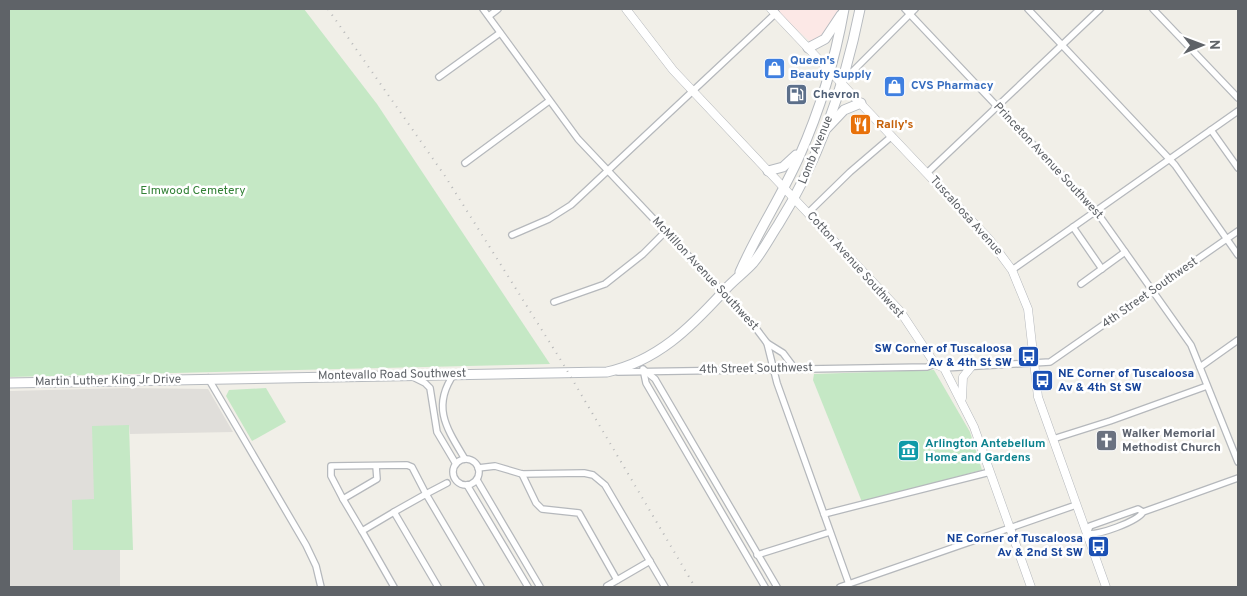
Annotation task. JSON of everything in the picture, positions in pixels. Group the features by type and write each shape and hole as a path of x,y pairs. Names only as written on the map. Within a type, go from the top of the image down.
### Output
{"main road":[{"name":"Lomb Avenue","path":"576,373 607,372 643,366 703,315 722,292 763,250 794,199 824,132 842,82 862,9"},
{"name":"Lomb Avenue","path":"739,275 754,240 803,148 831,71 844,10"},
{"path":"808,48 825,39 844,10"},
{"path":"824,132 844,110 861,103"},
{"path":"768,171 790,162 803,148"},
{"name":"Montevallo Road Southwest","path":"208,378 576,373"},
{"name":"Martin Luther King Jr Drive","path":"9,383 208,378"}],"street":[{"name":"McMillon Avenue Southwest","path":"483,9 578,139 752,323 767,344 774,370 849,584"},
{"path":"488,16 498,9"},
{"name":"Cotton Avenue Southwest","path":"626,9 673,70 692,91 900,311 935,364"},
{"path":"842,82 907,11 915,9"},
{"path":"1028,9 1170,159 1238,255"},
{"path":"927,173 1100,9"},
{"path":"1153,9 1238,98"},
{"path":"512,235 558,215 608,171 774,11"},
{"name":"Tuscaloosa Avenue","path":"774,11 990,240 1012,270 1030,316 1033,364 1038,397 1106,587"},
{"name":"Princeton Avenue Southwest","path":"907,11 1096,211 1191,345 1238,462"},
{"path":"439,76 500,33"},
{"path":"465,163 549,101"},
{"path":"1012,270 1238,111"},
{"path":"1211,130 1238,168"},
{"path":"808,213 850,172 892,136"},
{"path":"1073,227 1102,268"},
{"path":"554,302 605,284 643,254 666,231"},
{"name":"4th Street Southwest","path":"944,368 1050,362 1238,231"},
{"path":"1081,284 1125,252"},
{"path":"1200,367 1238,340"},
{"path":"767,344 783,353 795,369"},
{"path":"935,364 944,368 974,426 1031,587"},
{"name":"4th Street Southwest","path":"643,366 774,370 927,366 935,364"},
{"path":"643,366 655,379 777,587"},
{"path":"643,366 646,383 765,587"},
{"path":"964,408 963,377 971,367"},
{"path":"454,374 443,394 444,420 465,459"},
{"path":"409,375 425,383 430,388 436,432 456,464"},
{"path":"208,378 306,545 316,566 321,587"},
{"path":"1053,439 1110,421 1207,386"},
{"path":"686,454 695,448"},
{"path":"447,483 453,474 456,464 465,459 473,461 478,468 476,480 540,587"},
{"path":"394,587 342,499 331,476 331,466 407,465 412,467 481,587"},
{"path":"342,499 377,479 376,466"},
{"path":"478,468 495,466 522,474 584,473 600,479 606,485 665,587"},
{"path":"824,514 990,472"},
{"path":"453,474 457,482"},
{"path":"522,474 536,503 542,509 579,513 617,580"},
{"path":"1086,533 1090,526 1138,509 1143,512 1238,478"},
{"path":"468,485 476,480"},
{"path":"362,531 447,483 457,482 468,485 528,587"},
{"path":"840,587 1076,505"},
{"path":"394,512 438,587"},
{"path":"732,533 741,527"},
{"path":"757,555 830,532"},
{"path":"607,587 650,561"}],"shaded area":[{"path":"774,9 839,9 836,28 816,47"},
{"path":"129,388 208,389 233,432 130,434 129,425 94,499 73,550 120,550 120,587 9,587 9,391"}],"green space":[{"name":"Elmwood Cemetery","path":"9,9 304,9 377,104 550,364 9,377"},
{"name":"Arlington Antebellum Home and Gardens","path":"934,370 970,432 982,470 862,502 813,380 814,374"},
{"path":"266,388 286,422 252,441 226,396 229,390"},
{"path":"129,425 133,550 73,550 72,500 94,499 92,426"}],"railway":[{"path":"328,9 445,176 562,362 695,587"}],"place":[{"name":"Queen's Beauty Supply","path":"774,68"},
{"name":"CVS Pharmacy","path":"895,86"},
{"name":"Chevron","path":"797,95"},
{"name":"Rally's","path":"860,125"},
{"name":"SW Corner of Tuscaloosa Av & 4th St SW","path":"1028,356"},
{"name":"NE Corner of Tuscaloosa Av & 4th St SW","path":"1042,381"},
{"name":"Walker Memorial Methodist Church","path":"1106,441"},
{"name":"Arlington Antebellum Home and Gardens","path":"909,451"},
{"name":"NE Corner of Tuscaloosa Av & 2nd St SW","path":"1099,546"}]}
